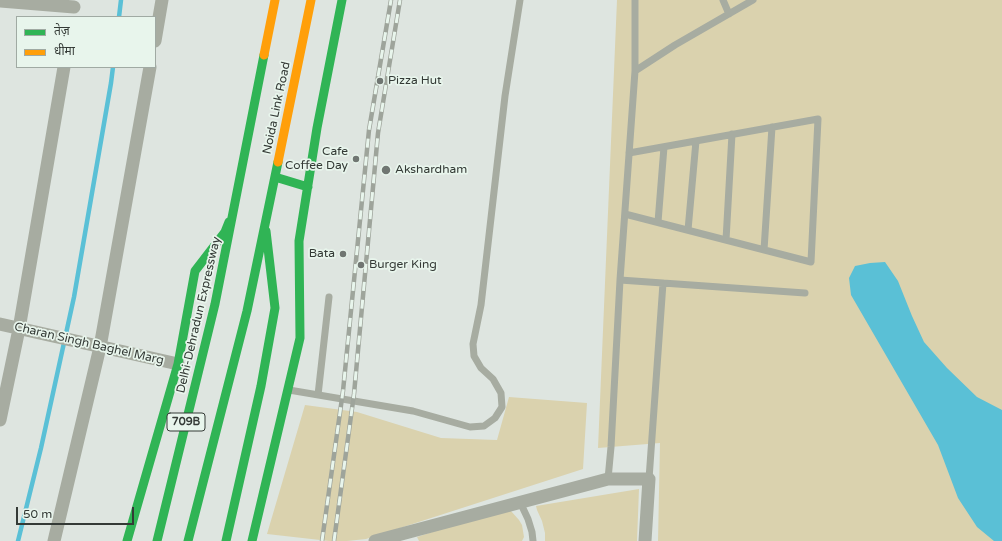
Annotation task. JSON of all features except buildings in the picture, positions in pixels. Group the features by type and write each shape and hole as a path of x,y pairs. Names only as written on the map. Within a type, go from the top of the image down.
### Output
{"main road":[{"name":"Noida Link Road","path":"234,210 275,0"},
{"name":"Noida Link Road","path":"265,222 311,0"},
{"path":"252,541 300,338 299,241 317,128 342,0"},
{"path":"274,177 308,187"},
{"name":"Delhi-Dehradun Expressway","path":"157,541 215,304 234,210"},
{"path":"127,541 178,364 195,271 225,232 234,210"},
{"path":"226,541 261,386 275,308 265,222"},
{"name":"709B","path":"188,541 247,311 265,222"}],"street":[{"path":"156,35 162,0"},
{"path":"0,1 74,8"},
{"path":"0,420 25,330 64,68"},
{"path":"54,541 100,347 150,68"},
{"name":"Charan Singh Baghel Marg","path":"0,324 178,364"},
{"path":"375,541 405,537 520,502 608,479 649,479 645,541"}],"lane":[{"path":"288,390 413,411 470,426 484,426 495,418 502,407 501,393 493,379 480,368 474,356 473,344 481,304 504,96 520,0"},
{"path":"608,479 635,72 635,0"},
{"path":"723,0 728,14"},
{"path":"635,72 675,45 753,0"},
{"path":"625,214 811,262 818,119 629,153"},
{"path":"764,250 772,127"},
{"path":"726,240 732,134"},
{"path":"688,230 696,141"},
{"path":"658,222 664,147"},
{"path":"620,280 805,292"},
{"path":"649,479 663,283"},
{"path":"318,396 328,297"},
{"path":"520,502 528,518 533,541"}],"shaded area":[{"path":"617,0 1002,0 1002,541 658,541 660,443 598,448"},
{"path":"509,397 587,403 583,469 366,539 329,541 267,534 305,405 357,412 441,438 497,440"},
{"path":"639,489 637,541 545,541 542,521 536,506"},
{"path":"505,508 511,511 522,525 524,537 522,541 419,541 417,537"}],"water":[{"path":"885,262 898,281 924,342 947,368 977,397 1002,410 1002,541 994,541 977,527 958,498 938,445 851,295 849,278 855,266"}],"waterway":[{"path":"119,16 121,0"},
{"path":"18,541 41,448 74,297 113,68"}],"railway":[{"path":"322,541 343,391 369,130 391,0"},
{"path":"334,541 354,394 378,133 400,0"}],"traffic: fast":[{"path":"252,541 300,338 299,241 317,128 342,0"},
{"path":"157,541 215,304 264,55"},
{"path":"188,541 247,311 278,162"},
{"path":"275,177 308,187"},
{"path":"127,541 178,364 195,271 225,232 229,222"},
{"path":"226,541 261,386 275,308 266,231"}],"traffic: slow":[{"path":"264,55 275,0"},
{"path":"278,162 311,0"}],"place":[{"name":"Pizza Hut","path":"380,81"},
{"name":"Cafe Coffee Day","path":"356,159"},
{"name":"Akshardham","path":"386,170"},
{"name":"Bata","path":"343,254"},
{"name":"Burger King","path":"361,265"}]}
